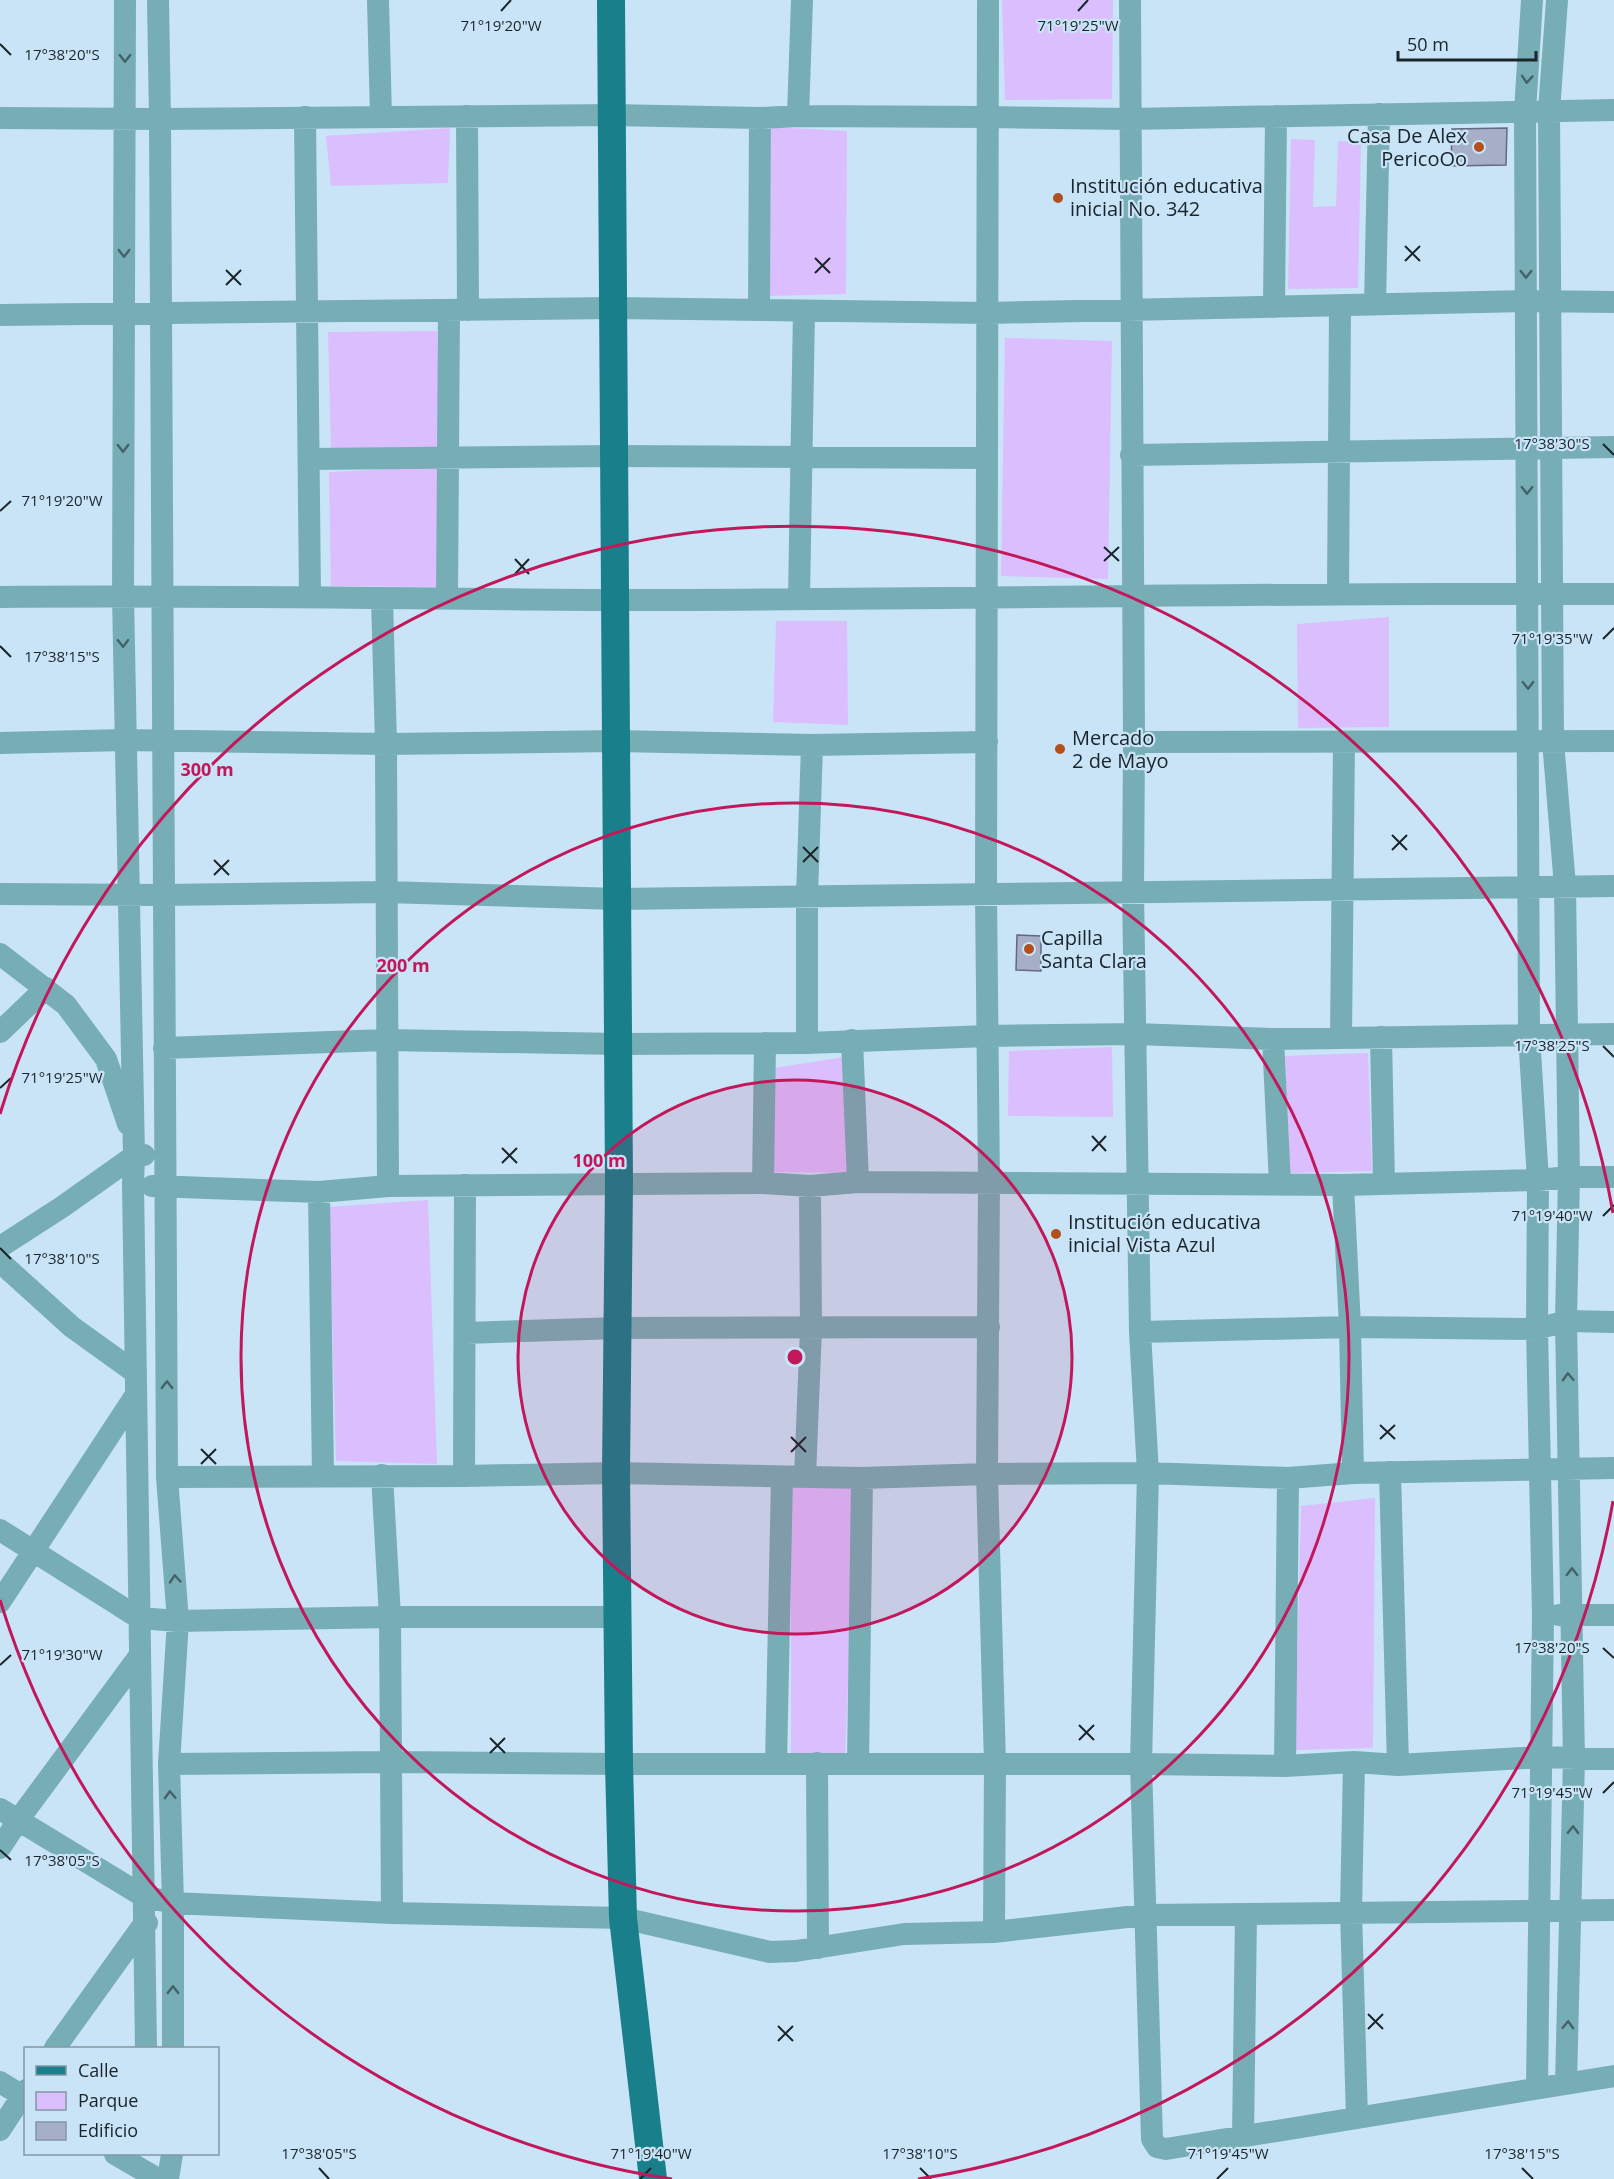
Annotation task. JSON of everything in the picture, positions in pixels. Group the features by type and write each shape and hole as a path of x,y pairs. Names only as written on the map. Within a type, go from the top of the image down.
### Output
{"main road":[{"path":"612,0 619,1044 616,1473 619,1764 622,1918 653,2179"}],"street":[{"path":"125,0 123,596 134,1146 135,1396 146,2047"},
{"path":"158,0 167,1477 178,1621 169,1764 173,1913 173,2047"},
{"path":"378,0 381,117"},
{"path":"798,116 802,0"},
{"path":"987,0 986,894 989,1183 987,1474 995,1764 994,1932"},
{"path":"1130,0 1133,892 1140,1332 1148,1473 1140,1764 1152,2139 1157,2147 1166,2150 1614,2076"},
{"path":"1532,0 1525,111 1529,1035 1538,1180 1537,1329 1543,1616 1537,2088"},
{"path":"1557,0 1549,111 1553,741 1564,886 1569,1177 1566,1321 1574,1759 1566,2084"},
{"path":"0,118 612,115 760,118 798,116 1130,119 1614,110"},
{"path":"1376,305 1379,114"},
{"path":"447,598 448,457 459,310 467,116"},
{"path":"1274,308 1276,116"},
{"path":"305,117 310,597"},
{"path":"759,310 760,118"},
{"path":"0,315 613,308 988,313 1526,301 1614,302"},
{"path":"1338,594 1340,306"},
{"path":"799,598 804,311"},
{"path":"1131,455 1614,447"},
{"path":"309,459 615,456 987,458"},
{"path":"0,597 382,597 617,600 1133,595 1614,594"},
{"path":"382,597 386,744 388,1186"},
{"path":"0,743 125,740 386,744 617,741 812,745 987,742"},
{"path":"1134,742 1614,741"},
{"path":"1341,1037 1344,742"},
{"path":"807,1043 807,897 812,745"},
{"path":"0,894 163,896 386,892 618,899 1614,886"},
{"path":"0,954 66,1005 106,1059 134,1146"},
{"path":"0,1032 46,988"},
{"path":"164,1048 386,1040 619,1044 807,1043 987,1036 1136,1034 1274,1039 1614,1034"},
{"path":"1381,1037 1384,1184"},
{"path":"1274,1039 1280,1184"},
{"path":"852,1040 858,1182"},
{"path":"763,1183 765,1043"},
{"path":"134,1146 166,1154"},
{"path":"0,1247 62,1207 134,1146"},
{"path":"133,1184 319,1192 388,1186 619,1183 763,1183 810,1186 858,1182 1342,1185 1614,1177"},
{"path":"464,1476 465,1185"},
{"path":"1342,1185 1350,1327 1353,1473"},
{"path":"805,1477 811,1328 810,1186"},
{"path":"319,1192 323,1476"},
{"path":"0,1262 72,1327 136,1373"},
{"path":"1140,1332 1350,1327 1537,1329 1566,1321 1614,1322"},
{"path":"466,1333 618,1328 989,1327"},
{"path":"0,1602 135,1396"},
{"path":"167,1477 616,1473 862,1478 987,1474 1148,1473 1288,1478 1353,1473 1614,1468"},
{"path":"1390,1472 1398,1765"},
{"path":"382,1475 390,1617 392,1913"},
{"path":"776,1764 782,1476"},
{"path":"858,1764 862,1478"},
{"path":"1285,1766 1288,1478"},
{"path":"0,1530 139,1618 178,1621 390,1617 617,1617"},
{"path":"1543,1616 1614,1615"},
{"path":"0,1848 9,1814 140,1655"},
{"path":"169,1764 392,1762 1285,1766 1354,1762 1398,1765 1542,1757 1614,1759"},
{"path":"1354,1762 1351,1911 1357,2118"},
{"path":"817,1763 818,1948"},
{"path":"9,1814 173,1913"},
{"path":"56,2047 144,1924 173,1913 392,1913 622,1918 770,1952 818,1948 904,1934 994,1932 1144,1915 1614,1910"},
{"path":"1243,2137 1246,1914"},
{"path":"0,2082 24,2095 0,2130"},
{"path":"117,2155 145,2170"},
{"path":"168,2179 171,2155"}],"green space":[{"path":"1002,0 1113,0 1112,99 1005,100"},
{"path":"771,127 847,131 846,294 770,296"},
{"path":"450,128 448,183 331,186 326,136"},
{"path":"1291,139 1315,140 1313,207 1336,206 1338,141 1361,142 1358,288 1288,289"},
{"path":"437,331 440,449 331,449 328,332"},
{"path":"1005,338 1112,341 1108,579 1001,576"},
{"path":"439,467 440,587 331,586 329,472"},
{"path":"1389,617 1389,727 1298,728 1297,624"},
{"path":"776,621 847,621 848,725 773,722"},
{"path":"1112,1047 1113,1117 1008,1116 1009,1051"},
{"path":"1368,1053 1372,1171 1290,1173 1285,1056"},
{"path":"845,1057 855,1173 768,1172 767,1069"},
{"path":"428,1200 437,1464 336,1461 329,1207"},
{"path":"791,1486 856,1489 845,1756 791,1754"},
{"path":"1375,1498 1373,1748 1295,1750 1301,1506"}],"building":[{"name":"Casa De Alex PericoOo","path":"1507,128 1506,165 1451,166 1452,129"},
{"name":"Capilla Santa Clara","path":"1017,935 1041,936 1041,971 1016,970"}],"place":[{"name":"Casa De Alex PericoOo","path":"1479,147"},
{"name":"Institución educativa inicial No. 342","path":"1058,198"},
{"name":"Mercado 2 de Mayo","path":"1060,749"},
{"name":"Capilla Santa Clara","path":"1029,949"},
{"name":"Institución educativa inicial Vista Azul","path":"1056,1234"}]}
